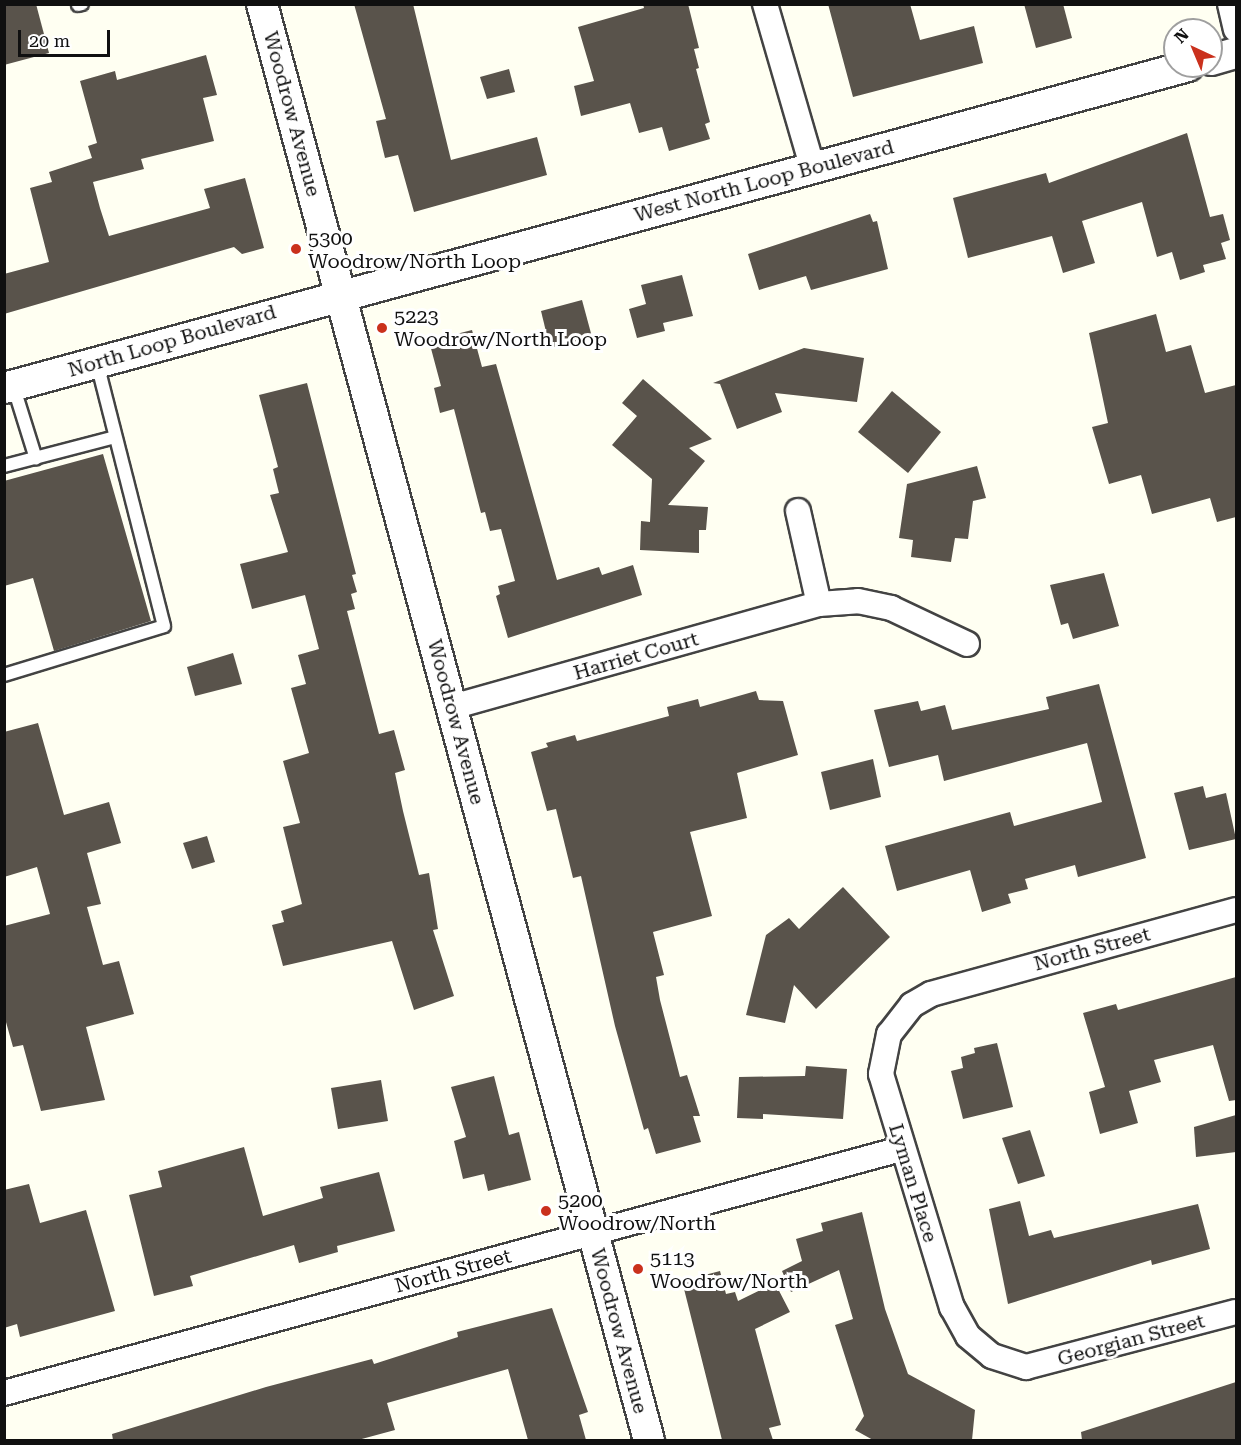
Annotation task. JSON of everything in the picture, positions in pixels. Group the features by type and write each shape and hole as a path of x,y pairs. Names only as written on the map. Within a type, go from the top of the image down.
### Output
{"street":[{"name":"Woodrow Avenue","path":"262,4 649,1440"},
{"path":"765,4 813,169"},
{"path":"1230,4 1236,29"},
{"name":"West North Loop Boulevard","path":"340,294 813,169 1163,73"},
{"name":"North Loop Boulevard","path":"9,387 340,294"},
{"path":"798,511 819,604"},
{"name":"Harriet Court","path":"452,707 819,604 858,601 891,608 967,644"},
{"name":"North Street","path":"948,989 1236,910"},
{"name":"Lyman Place","path":"948,989 912,1005 889,1034 883,1053 881,1074 901,1149 958,1321 986,1352 1026,1368"},
{"name":"North Street","path":"4,1393 901,1149"},
{"name":"Georgian Street","path":"1026,1368 1236,1312"}],"lane":[{"path":"4,675 164,626 96,362"},
{"path":"9,387 36,459"},
{"path":"4,466 115,436"}],"building":[{"path":"4,4 36,4 49,53 4,65"},
{"path":"354,4 413,4 451,160 537,137 547,175 414,212 398,155 385,158 376,121 386,119"},
{"path":"643,4 688,4 699,48 694,49 699,68 696,69 710,122 705,124 710,139 669,151 662,127 639,133 630,103 581,116 574,86 594,81 578,27 644,8"},
{"path":"828,4 910,4 920,40 974,26 983,63 853,97"},
{"path":"1024,4 1063,4 1072,38 1036,48"},
{"path":"206,55 217,95 203,98 214,141 141,159 144,169 93,182 100,208 109,236 210,208 204,189 245,178 264,248 242,254 234,247 4,314 4,274 49,262 30,188 52,182 49,172 92,158 88,146 97,143 80,81 115,71 117,80"},
{"path":"509,69 515,92 487,99 480,77"},
{"path":"1187,133 1210,217 1223,214 1230,240 1221,243 1226,259 1203,265 1205,272 1180,280 1172,252 1157,257 1142,202 1082,221 1095,263 1063,273 1052,236 968,258 953,198 1046,173 1049,183"},
{"path":"870,214 873,222 877,221 888,269 811,290 806,276 759,290 748,254"},
{"path":"682,275 693,316 663,323 665,331 637,338 629,309 646,304 641,285"},
{"path":"582,300 592,337 550,348 541,311"},
{"path":"1156,314 1166,352 1191,345 1205,393 1236,385 1236,517 1217,522 1210,498 1152,514 1141,475 1109,484 1092,427 1108,423 1089,333"},
{"path":"472,330 482,367 496,364 557,580 599,567 602,575 633,565 642,595 508,638 496,596 500,594 498,586 515,581 501,529 490,531 485,512 481,513 454,409 440,413 434,388 441,386 429,341"},
{"path":"804,348 864,358 857,402 775,393 782,412 737,429 720,384 713,383"},
{"path":"643,379 712,439 689,448 705,461 668,505 708,507 706,530 699,530 699,553 640,550 641,521 650,522 652,479 612,445 637,416 622,403"},
{"path":"307,383 356,574 352,575 357,592 351,594 355,609 347,611 379,734 394,730 405,770 395,773 403,811 419,875 429,873 438,929 433,930 454,996 414,1010 392,941 283,966 272,925 284,922 281,911 302,904 283,827 300,823 283,761 309,753 291,688 306,684 298,655 319,649 305,595 252,609 240,564 288,552 270,495 279,493 273,469 278,467 259,395"},
{"path":"892,391 941,432 908,473 858,432"},
{"path":"103,454 151,621 54,651 33,578 4,586 4,481"},
{"path":"977,466 986,498 973,501 968,539 955,538 951,562 911,557 913,540 899,538 907,484"},
{"path":"1104,573 1119,626 1073,639 1068,623 1061,625 1050,585"},
{"path":"233,653 242,684 195,696 187,667"},
{"path":"1099,684 1146,858 1078,877 1075,865 1025,879 1028,889 1008,894 1011,903 982,912 970,870 897,891 885,846 1010,812 1014,826 1102,802 1087,743 944,781 938,755 889,767 874,710 918,701 921,711 945,705 952,730 1049,709 1046,697"},
{"path":"756,691 759,700 783,701 798,755 737,773 747,818 690,832 712,916 653,932 664,975 656,977 660,1000 680,1077 687,1075 700,1116 693,1116 701,1142 656,1154 648,1128 644,1130 615,1026 581,876 573,878 556,809 547,811 531,752 548,747 546,743 575,735 577,741 669,716 667,707 698,699 700,707"},
{"path":"38,723 64,815 109,802 121,843 87,853 101,904 87,907 103,965 119,961 134,1014 86,1027 105,1100 41,1111 23,1045 13,1047 4,1015 4,926 50,914 37,867 4,877 4,732"},
{"path":"873,759 881,797 830,810 821,772"},
{"path":"1203,786 1206,798 1226,793 1236,839 1189,850 1174,793"},
{"path":"207,836 215,862 192,869 183,843"},
{"path":"843,887 890,937 816,1009 794,985 785,1023 746,1015 766,935 789,918 799,929"},
{"path":"1236,977 1236,1100 1229,1101 1213,1045 1154,1060 1161,1082 1129,1091 1138,1123 1100,1134 1089,1092 1105,1087 1083,1013 1116,1004 1118,1010"},
{"path":"997,1043 1013,1107 963,1119 951,1071 963,1068 961,1057 975,1053 974,1048"},
{"path":"806,1066 847,1069 843,1119 763,1114 763,1119 737,1118 739,1077 805,1076"},
{"path":"494,1076 509,1135 519,1132 531,1180 488,1191 484,1174 463,1179 454,1141 466,1137 451,1087"},
{"path":"381,1080 388,1121 338,1129 331,1088"},
{"path":"1236,1115 1236,1152 1196,1157 1194,1127"},
{"path":"1030,1130 1045,1176 1018,1184 1002,1138"},
{"path":"244,1147 263,1216 323,1198 320,1187 379,1172 395,1231 337,1246 338,1252 299,1263 294,1245 190,1276 193,1286 154,1296 129,1195 162,1187 158,1171"},
{"path":"29,1184 40,1223 86,1210 115,1311 20,1337 17,1324 4,1328 4,1190"},
{"path":"1020,1201 1029,1236 1051,1230 1054,1238 1198,1204 1210,1249 1152,1265 1151,1260 1008,1304 989,1209"},
{"path":"862,1212 885,1309 908,1374 975,1410 972,1440 873,1440 855,1430 864,1416 835,1325 853,1319 839,1270 791,1292 782,1271 802,1261 796,1239 823,1231 821,1223"},
{"path":"720,1271 726,1294 735,1292 738,1301 775,1283 790,1312 755,1329 781,1425 769,1428 773,1440 722,1440 682,1281"},
{"path":"552,1308 588,1412 579,1415 586,1440 528,1440 508,1369 387,1403 395,1430 358,1440 113,1440 112,1434 266,1387 372,1359 374,1364 458,1337 457,1332"},
{"path":"1236,1382 1236,1440 1082,1440 1081,1432"}],"place":[{"name":"5300 Woodrow/North Loop","path":"296,249"},
{"name":"5223 Woodrow/North Loop","path":"382,328"},
{"name":"5200 Woodrow/North","path":"546,1211"},
{"name":"5113 Woodrow/North","path":"638,1269"}]}
